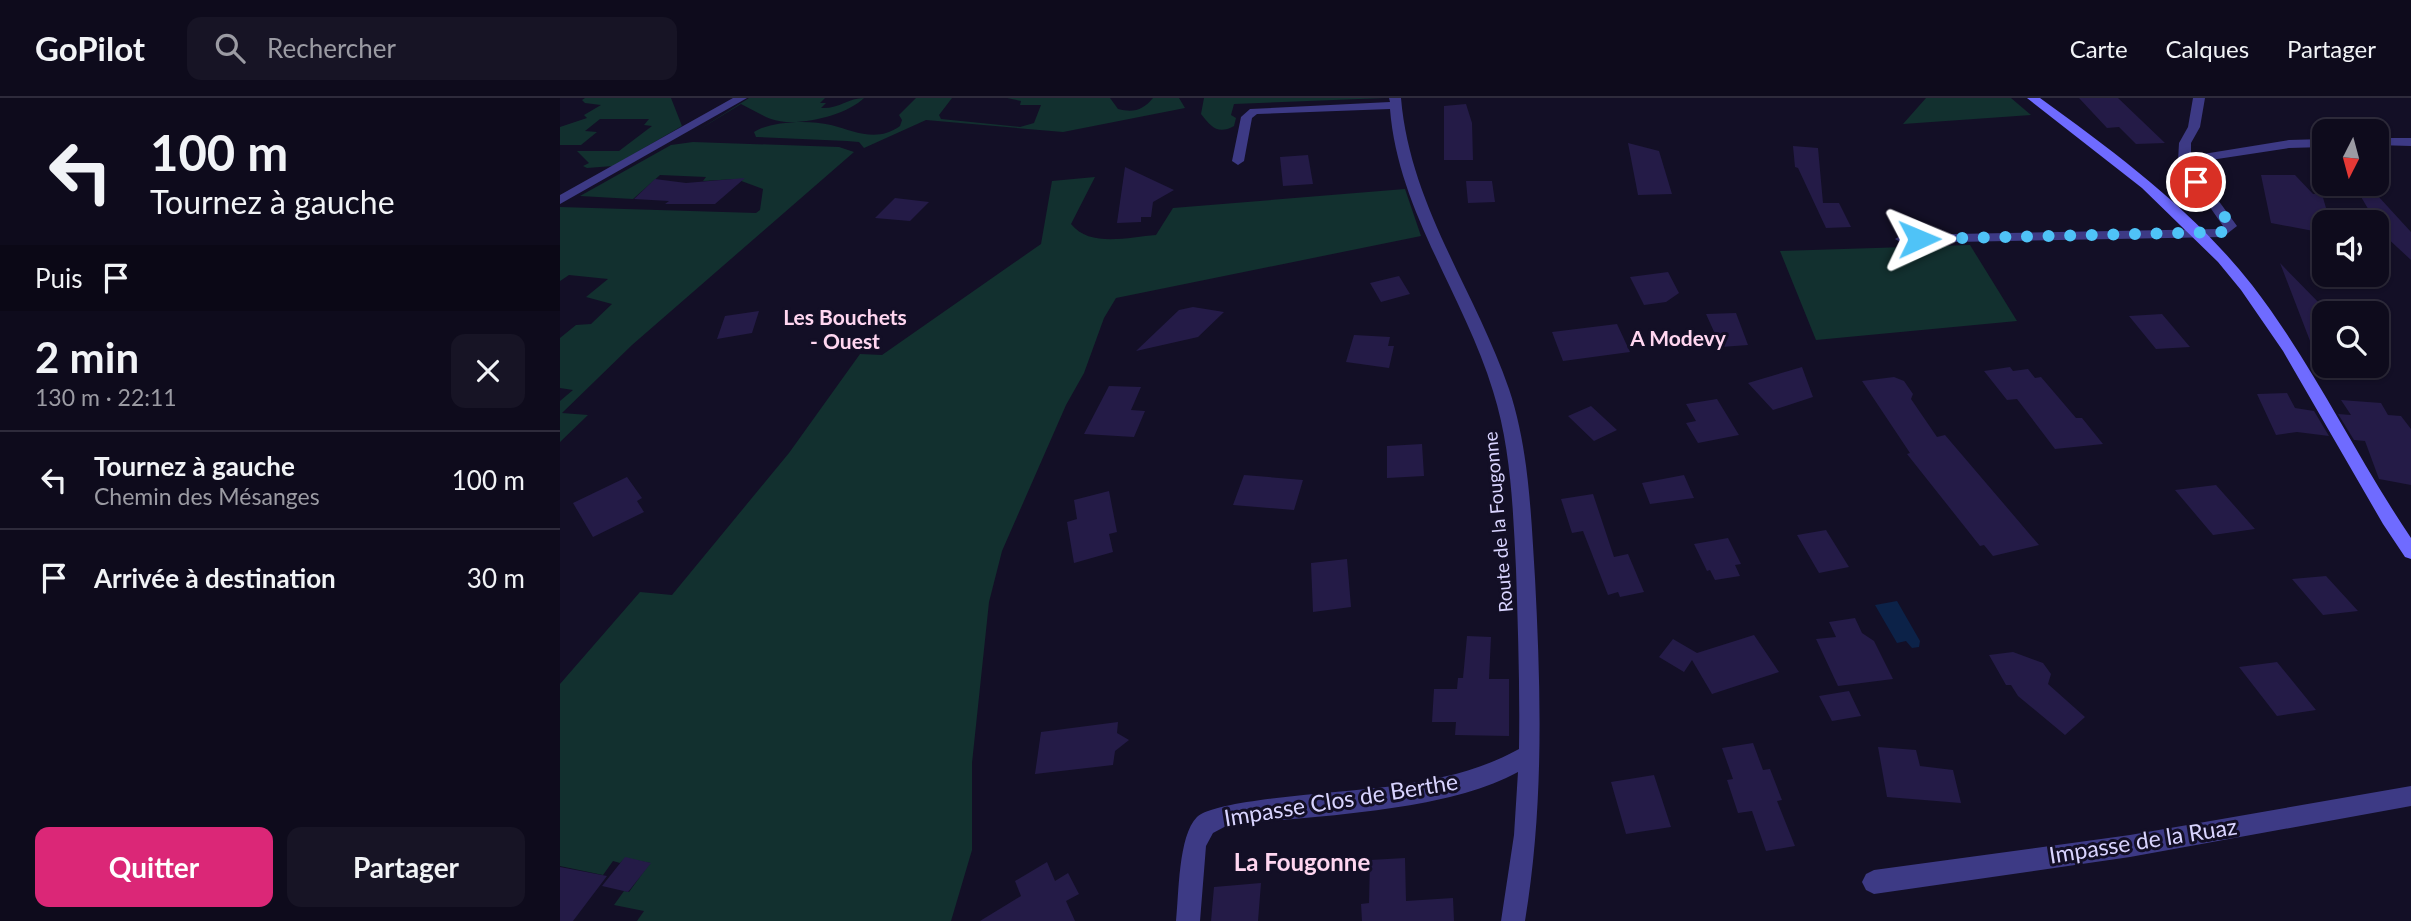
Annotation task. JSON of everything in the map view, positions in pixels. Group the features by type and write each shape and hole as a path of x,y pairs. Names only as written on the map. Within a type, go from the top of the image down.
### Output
{"street":[{"path":"560,200 741,98"},
{"path":"2033,98 2151,188 2202,237 2245,285 2301,367 2379,505 2411,552"},
{"path":"1993,249 2202,237 2223,233 2230,226 2187,169 2184,161 2185,143 2194,127 2199,98"},
{"path":"1237,161 1247,117 1254,111 1395,102"},
{"name":"Route de la Fougonne","path":"1395,102 1395,115 1413,186 1474,320 1511,426 1520,485 1529,634 1530,796 1524,868 1513,921"},
{"path":"2389,141 2411,142"},
{"path":"2184,161 2289,144 2312,143"},
{"path":"1902,239 2202,237"},
{"name":"Impasse Clos de Berthe","path":"1188,921 1195,845 1205,825 1226,815 1380,798 1432,788 1489,775 1530,754"},
{"name":"Impasse de la Ruaz","path":"1874,883 2130,846 2411,796"}],"green space":[{"path":"671,98 682,126 613,166 587,168 583,166 589,163 577,151 619,151 652,126 644,125 649,119 600,119 585,131 597,132 581,145 560,145 560,127 587,118 584,115 601,105 585,103 582,100"},
{"path":"749,98 825,98 820,103 826,103 821,108 864,98 833,115 793,122 771,119 741,104 697,131"},
{"path":"916,98 952,98 939,115 941,119 1020,127 1034,123 1041,105 1020,105 1021,101 1007,98 1110,98 1118,109 1129,111 1142,108 1153,98 1179,98 1185,108 1063,132 926,120 864,148 859,142 756,137 754,132 778,124 799,122 821,123 866,134 883,134 900,126 902,120 899,115"},
{"path":"1204,98 1385,98 1234,104 1231,115 1236,118 1234,126 1219,130 1201,114"},
{"path":"1926,98 2011,98 2031,115 1903,124"},
{"path":"693,142 839,147 854,152 632,345 562,413 588,415 560,442 560,401 573,390 560,388 560,338 576,325 591,324 612,304 586,297 608,279 569,275 560,281 560,207 756,213 760,210 763,189 736,179 703,181 706,177 660,175 633,199 580,196 671,145"},
{"path":"1095,177 1071,224 1088,236 1099,239 1156,235 1173,208 1405,189 1421,236 1116,298 1104,318 1084,373 1066,405 1002,551 989,602 972,763 972,850 951,921 637,921 644,911 614,905 624,891 629,892 650,863 625,858 620,863 613,861 603,875 560,866 560,684 640,592 672,595 789,453 860,354 882,355 1041,244 1052,181"},
{"path":"1970,245 2017,321 1816,340 1780,251"}],"water":[{"path":"1897,601 1920,641 1919,647 1912,648 1906,641 1897,643 1875,605"}],"building":[{"path":"2079,98 2118,98 2165,143 2136,144 2119,127 2107,128"},
{"path":"1466,104 1472,123 1473,160 1444,160 1444,106"},
{"path":"1628,143 1659,151 1672,194 1638,195"},
{"path":"1793,146 1818,148 1823,203 1839,203 1851,227 1826,228 1798,168 1795,167"},
{"path":"1308,155 1313,184 1283,186 1280,157"},
{"path":"1125,167 1174,190 1153,202 1151,217 1141,217 1141,222 1117,223"},
{"path":"2261,175 2295,175 2312,196 2323,196 2327,210 2312,210 2312,231 2271,223"},
{"path":"745,178 715,204 665,204 669,201 634,199 655,179 686,183"},
{"path":"1466,181 1492,181 1495,202 1468,203"},
{"path":"2361,196 2378,196 2411,232 2411,260 2389,240 2389,210 2369,210"},
{"path":"895,198 929,202 910,221 875,218"},
{"path":"2280,263 2317,301 2312,301 2312,346"},
{"path":"1668,272 1679,293 1666,302 1644,305 1630,277"},
{"path":"1399,276 1410,294 1381,302 1370,283"},
{"path":"1193,307 1224,312 1198,337 1136,351 1179,310"},
{"path":"759,311 752,333 717,339 725,316"},
{"path":"1736,313 1748,345 1721,347 1706,314"},
{"path":"2162,314 2190,347 2156,349 2129,316"},
{"path":"1617,324 1630,352 1563,361 1552,332"},
{"path":"1354,335 1390,337 1388,346 1394,346 1389,368 1346,362"},
{"path":"1802,367 1813,397 1773,410 1748,383"},
{"path":"2010,367 2013,371 2028,369 2035,378 2041,377 2076,418 2082,418 2103,444 2055,449 2017,399 2007,400 1984,371"},
{"path":"1894,377 1904,381 1913,394 1911,399 1937,437 1945,435 2039,545 1993,556 1984,545 1980,546 1907,454 1910,453 1862,381"},
{"path":"1109,386 1141,387 1131,410 1145,411 1134,437 1084,434"},
{"path":"2287,393 2295,408 2314,411 2329,436 2297,432 2276,435 2257,394"},
{"path":"1717,399 1739,435 1698,443 1686,423 1696,421 1686,404"},
{"path":"2341,400 2381,403 2388,415 2401,416 2411,429 2411,485 2379,479 2365,441 2354,440 2338,414 2351,415"},
{"path":"1591,406 1617,430 1594,441 1568,416"},
{"path":"1422,444 1424,476 1387,478 1387,446"},
{"path":"1244,475 1303,480 1294,510 1233,505"},
{"path":"1684,475 1694,498 1650,504 1642,483"},
{"path":"627,477 642,498 637,501 644,512 593,537 573,503"},
{"path":"2216,485 2255,529 2213,535 2175,490"},
{"path":"1109,491 1117,532 1109,534 1113,552 1074,563 1067,522 1077,519 1074,500"},
{"path":"1593,494 1614,557 1628,554 1644,592 1620,597 1618,592 1608,595 1583,531 1572,533 1561,499"},
{"path":"1826,530 1849,567 1819,573 1797,535"},
{"path":"1728,538 1741,564 1735,565 1740,576 1715,580 1710,570 1707,571 1694,544"},
{"path":"1347,559 1351,607 1313,612 1311,563"},
{"path":"2326,576 2358,611 2323,615 2292,579"},
{"path":"1855,618 1862,633 1874,641 1893,679 1838,686 1816,639 1836,637 1829,622"},
{"path":"1754,635 1779,672 1712,694 1692,660 1684,672 1659,657 1673,639 1697,653"},
{"path":"1467,636 1491,637 1489,679 1509,679 1509,736 1455,735 1456,722 1432,722 1434,689 1457,689 1458,678 1463,678"},
{"path":"2013,652 2043,663 2051,674 2048,684 2085,717 2065,735 2018,696 2011,685 2006,685 1989,655"},
{"path":"2277,662 2316,710 2277,716 2239,667"},
{"path":"1849,691 1861,716 1832,721 1819,696"},
{"path":"1118,722 1117,733 1129,740 1115,751 1113,765 1035,774 1041,732"},
{"path":"1753,743 1763,770 1770,769 1782,800 1777,801 1795,846 1766,851 1752,811 1738,813 1727,780 1733,779 1722,748"},
{"path":"1878,747 1916,750 1920,766 1953,770 1961,803 1887,797"},
{"path":"1654,775 1671,827 1626,834 1611,782"},
{"path":"625,857 651,863 628,892 602,886"},
{"path":"1405,858 1406,901 1453,898 1454,921 1362,921 1361,904 1369,903 1370,860"},
{"path":"1047,862 1055,881 1068,873 1079,894 1066,901 1075,921 980,921 1021,896 1015,881"},
{"path":"560,867 607,876 573,921 560,921"},
{"path":"1261,883 1258,921 1211,921 1214,887"}],"district":[{"name":"Les Bouchets - Ouest","path":"845,330"},
{"name":"A Modevy","path":"1678,339"},
{"name":"La Fougonne","path":"1302,863"}],"route":[{"path":"1919,239 2198,232 2201,235 2218,235 2226,232 2230,226 2229,222 2196,182"}]}
